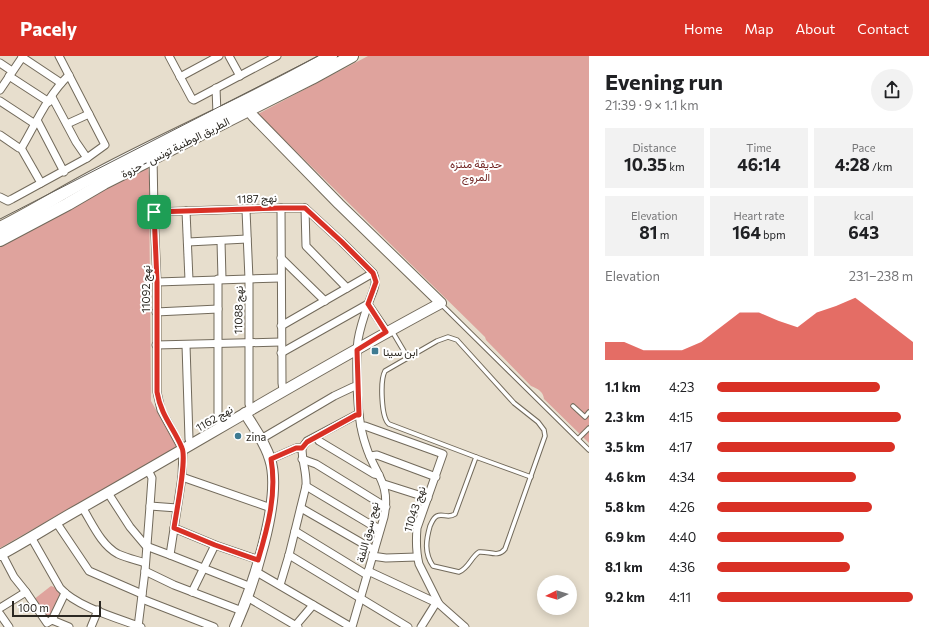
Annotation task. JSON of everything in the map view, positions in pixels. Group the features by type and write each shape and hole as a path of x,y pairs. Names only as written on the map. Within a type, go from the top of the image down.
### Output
{"highway":[{"name":"الطريق الوطنية تونس - حزوة","path":"0,240 68,204 217,114 246,107 331,56"},
{"name":"الطريق الوطنية تونس - حزوة","path":"0,228 98,174 153,152 352,56"}],"street":[{"path":"0,197 8,201 64,172 105,145 59,56"},
{"path":"169,56 193,100 277,56"},
{"path":"180,77 219,56"},
{"path":"229,56 240,76"},
{"path":"0,90 22,57 61,83"},
{"path":"0,63 11,74 50,100 67,124 76,142 87,158"},
{"path":"21,148 61,83 69,75"},
{"path":"216,88 217,114"},
{"path":"0,101 36,122 64,172"},
{"path":"246,107 334,198 441,304"},
{"path":"67,124 89,114"},
{"path":"0,135 16,147 21,148 41,183"},
{"name":"نهج 11092","path":"153,152 157,282 157,392 159,402 167,421 187,447"},
{"path":"281,208 280,278 283,390"},
{"path":"305,208 373,273 376,282 368,304 358,340 357,350"},
{"path":"305,208 306,246 347,288"},
{"name":"نهج 1187","path":"154,212 305,208"},
{"name":"نهج 11088","path":"246,210 249,280 248,412"},
{"path":"186,211 189,280"},
{"path":"188,242 247,239"},
{"path":"221,241 218,309 218,416 221,428"},
{"path":"281,258 325,301"},
{"path":"281,326 373,273"},
{"path":"157,282 280,278"},
{"path":"368,304 389,331"},
{"path":"281,353 368,304"},
{"name":"نهج 1162","path":"1,554 221,428 283,390 441,304"},
{"path":"156,312 218,309"},
{"path":"156,345 281,342"},
{"path":"170,555 189,439 186,345"},
{"name":"نهج سوق اللفة","path":"352,626 387,501 384,484 370,456 361,426 359,415 357,350"},
{"path":"261,439 334,396 358,386"},
{"path":"239,626 242,611 256,572 265,536 271,508 273,473 271,459 248,412"},
{"path":"280,585 306,486 302,448 307,442 356,415 359,415"},
{"name":"نهج 11043","path":"361,426 365,426 444,454 417,528 417,557 437,604 465,627"},
{"path":"316,437 319,441 374,474 379,475"},
{"path":"271,459 296,448 302,448"},
{"path":"370,456 377,455 436,477"},
{"path":"302,459 316,464 386,507"},
{"path":"31,537 60,588 65,593 83,604 139,627 152,478 148,470"},
{"path":"182,477 271,508"},
{"path":"384,484 428,498"},
{"path":"306,486 380,529"},
{"path":"108,493 130,527 146,546 204,568 249,592 297,626 314,605"},
{"path":"150,506 177,508"},
{"path":"82,507 110,549 119,554 145,563"},
{"path":"301,508 373,553 386,558 417,557"},
{"path":"56,522 89,571 214,627"},
{"path":"174,528 215,545 258,560"},
{"path":"295,531 368,573 437,604 421,627"},
{"path":"192,592 215,545"},
{"path":"1,554 46,623 69,627"},
{"path":"289,555 408,627"},
{"path":"145,571 192,592 242,611"},
{"path":"256,572 352,626 360,627"},
{"path":"0,608 26,592"},
{"path":"46,623 65,593"},
{"path":"90,627 98,610"},
{"path":"0,614 8,627"}],"lane":[{"path":"441,304 589,450"},
{"path":"389,331 408,358"},
{"path":"476,457 455,514 450,516 437,516 432,521 426,544 431,564 436,567 459,572 466,567 479,552 497,554 502,553 505,549 546,436 544,430 538,422 514,403 457,340 448,337 443,338 385,371 382,382 384,418 386,422 531,477"},
{"path":"573,406 585,417 589,412"},
{"path":"578,440 589,428"}],"green space":[{"name":"حديقة منتزه المروج","path":"368,56 589,56 589,443 544,399 543,394 540,391 531,386 486,340 485,337 258,114"},
{"path":"148,165 151,401 177,447 0,548 0,244"},
{"path":"51,586 57,588 60,593 51,619 48,622 33,600"}],"tram line":[{"path":"0,219 318,56"}],"place":[{"name":"ابن سينا","path":"375,351"},
{"name":"zina","path":"238,436"}],"route":[{"path":"305,208 342,242 373,273 375,277 375,286 368,304 386,332 357,350 359,415 356,415 307,442 302,448 296,448 271,459 273,486 271,508 258,560 215,545 174,528 182,477 183,450 161,410 157,392 157,282 154,212 305,208"}]}
